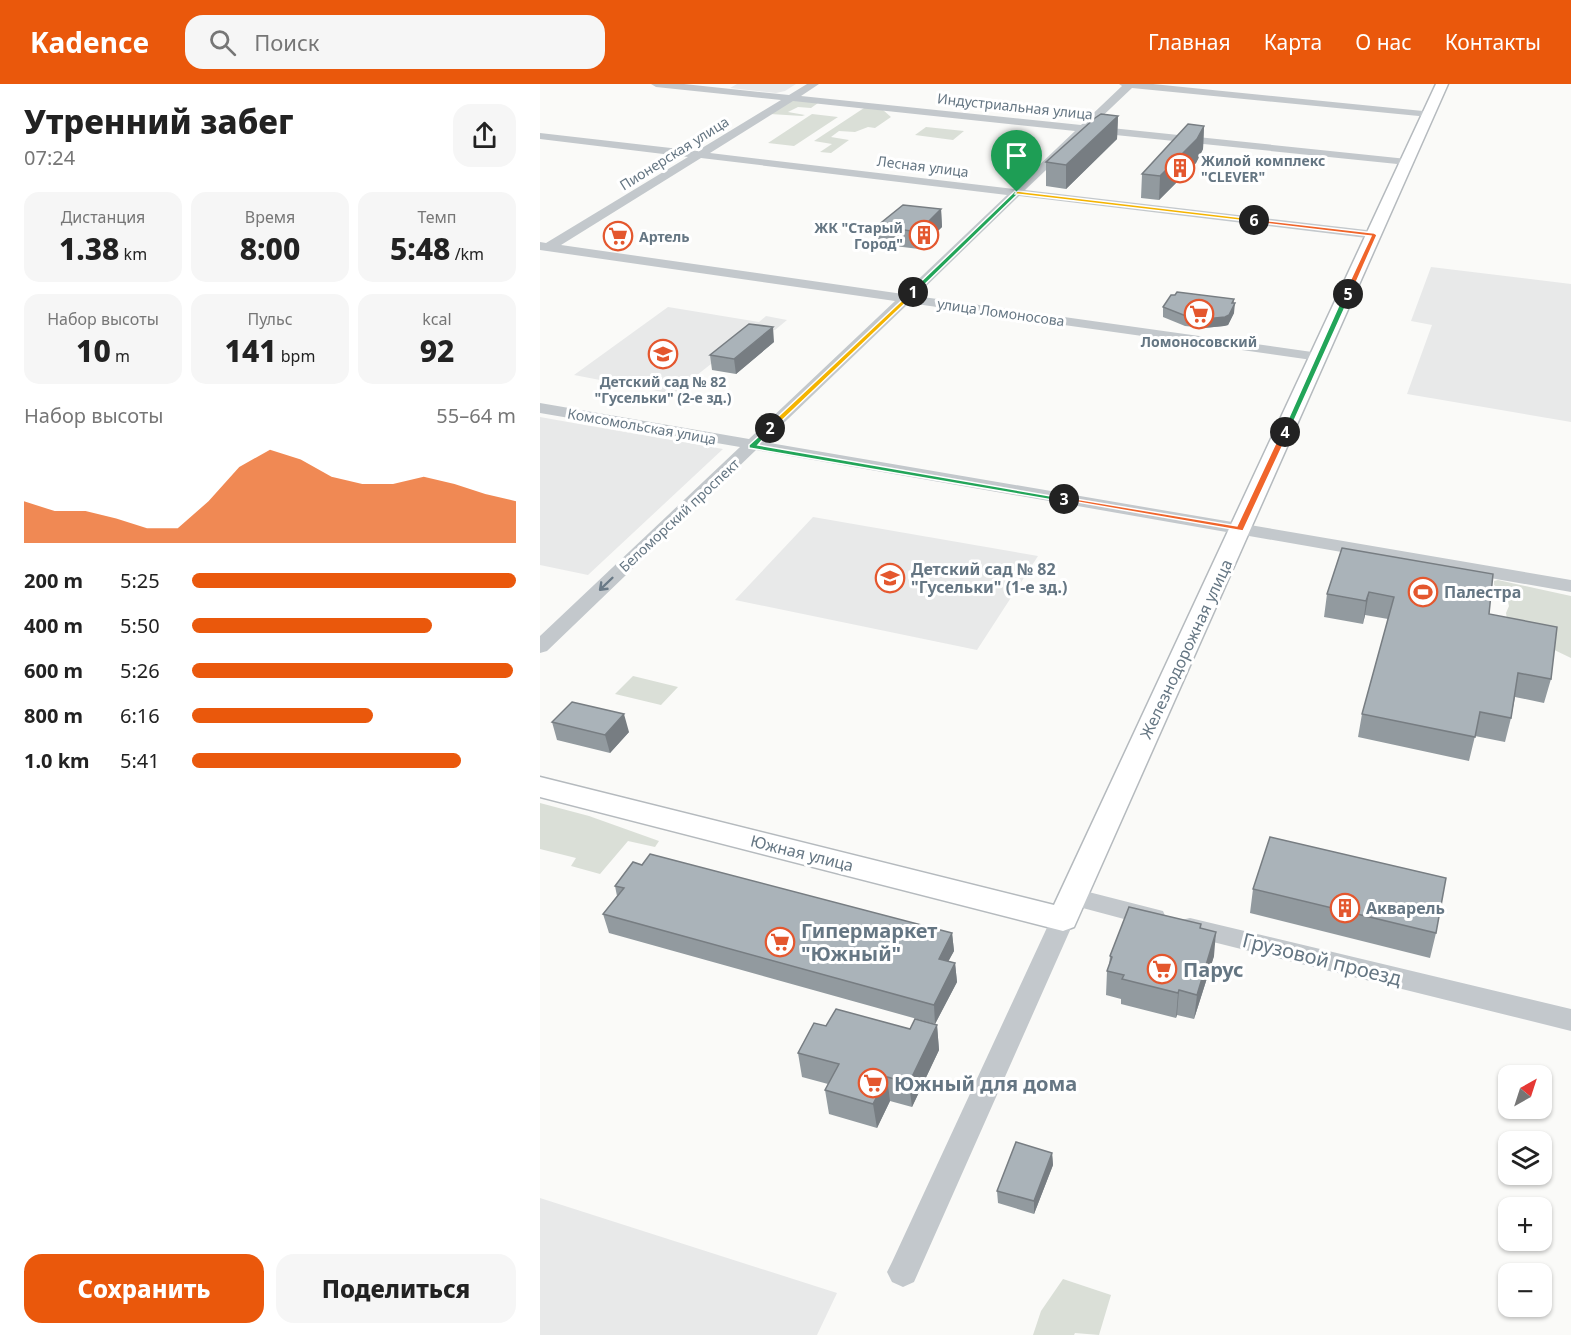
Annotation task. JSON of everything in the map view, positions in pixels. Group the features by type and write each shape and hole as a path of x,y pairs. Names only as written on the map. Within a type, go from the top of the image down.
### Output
{"main road":[{"name":"Железнодорожная улица","path":"1068,908 1442,84"},
{"name":"Южная улица","path":"540,787 1068,908"}],"street":[{"name":"Индустриальная улица","path":"656,84 1407,162"},
{"name":"Пионерская улица","path":"545,247 814,84"},
{"path":"1124,84 1429,114"},
{"name":"Беломорский проспект","path":"540,646 1129,84"},
{"name":"Лесная улица","path":"540,136 1374,235"},
{"name":"улица Ломоносова","path":"545,247 1319,357"},
{"name":"Комсомольская улица","path":"540,408 1571,586"},
{"path":"903,1272 1068,908"},
{"name":"Грузовой проезд","path":"1068,908 1571,1020"}],"shaded area":[{"path":"737,84 796,84 785,91 776,93 730,88"},
{"path":"804,100 883,110 891,117 875,128 868,127 855,132 839,131 831,137 849,140 831,153 820,152 832,144 814,141 864,108 818,103 811,108 798,107 788,112 805,115 802,116 770,114 791,101"},
{"path":"812,114 838,117 794,146 768,143"},
{"path":"926,127 964,131 953,140 915,135"},
{"path":"1431,267 1571,284 1571,422 1407,394 1432,325 1411,321"},
{"name":"Детский сад № 82 \"Гусельки\" (2-е зд.)","path":"668,307 759,322 766,316 787,320 775,330 749,334 673,394 574,375"},
{"path":"540,417 723,449 588,575 540,565"},
{"name":"Детский сад № 82 \"Гусельки\" (1-е зд.)","path":"813,517 1038,556 977,650 735,600"},
{"path":"1494,581 1571,596 1571,658 1546,646 1507,619 1506,613 1509,606 1506,593 1494,585"},
{"path":"633,676 678,687 661,705 615,694"},
{"path":"540,803 589,816 659,841 655,847 628,841 600,874 571,866 576,858 540,849"},
{"path":"540,1198 837,1293 817,1335 540,1335"},
{"path":"1063,1279 1111,1295 1099,1335 1075,1333 1074,1335 1033,1335 1041,1311"}],"building":[{"path":"1101,114 1118,116 1066,165 1046,162 1095,118"},
{"path":"1188,124 1204,126 1197,139 1160,176 1142,174"},
{"path":"903,205 941,209 918,232 877,226"},
{"path":"1177,292 1234,299 1232,303 1235,303 1229,315 1225,317 1205,319 1186,316 1163,307 1171,295"},
{"path":"749,324 773,327 734,359 710,355"},
{"path":"1342,548 1493,574 1489,614 1557,627 1551,679 1518,673 1511,718 1480,712 1475,737 1362,714 1394,597 1369,592 1366,601 1327,594"},
{"path":"572,702 624,714 605,735 552,722"},
{"path":"1270,837 1446,878 1436,933 1253,889"},
{"name":"Гипермаркет \"Южный\"","path":"650,854 952,933 939,959 955,963 934,1005 603,914 624,888 615,886 633,862 642,865"},
{"name":"Парус","path":"1129,907 1201,924 1200,928 1216,932 1197,995 1179,990 1178,993 1122,979 1124,975 1107,971 1112,957 1110,956"},
{"path":"836,1009 910,1029 915,1019 937,1025 909,1083 887,1077 873,1104 825,1090 839,1064 798,1053 814,1023 826,1026"},
{"path":"1016,1142 1052,1153 1034,1201 997,1191"}],"place":[{"name":"Жилой комплекс \"СLEVER\"","path":"1180,168"},
{"name":"ЖК \"Старый Город\"","path":"924,235"},
{"name":"Артель","path":"618,236"},
{"name":"Ломоносовский","path":"1199,314"},
{"name":"Детский сад № 82 \"Гусельки\" (2-е зд.)","path":"663,354"},
{"name":"Детский сад № 82 \"Гусельки\" (1-е зд.)","path":"890,578"},
{"name":"Палестра","path":"1423,592"},
{"name":"Акварель","path":"1345,908"},
{"name":"Гипермаркет \"Южный\"","path":"780,942"},
{"name":"Парус","path":"1162,969"},
{"name":"Южный для дома","path":"873,1083"}],"route":[{"path":"1017,192 1374,235 1240,529 752,446 1017,192"}]}
